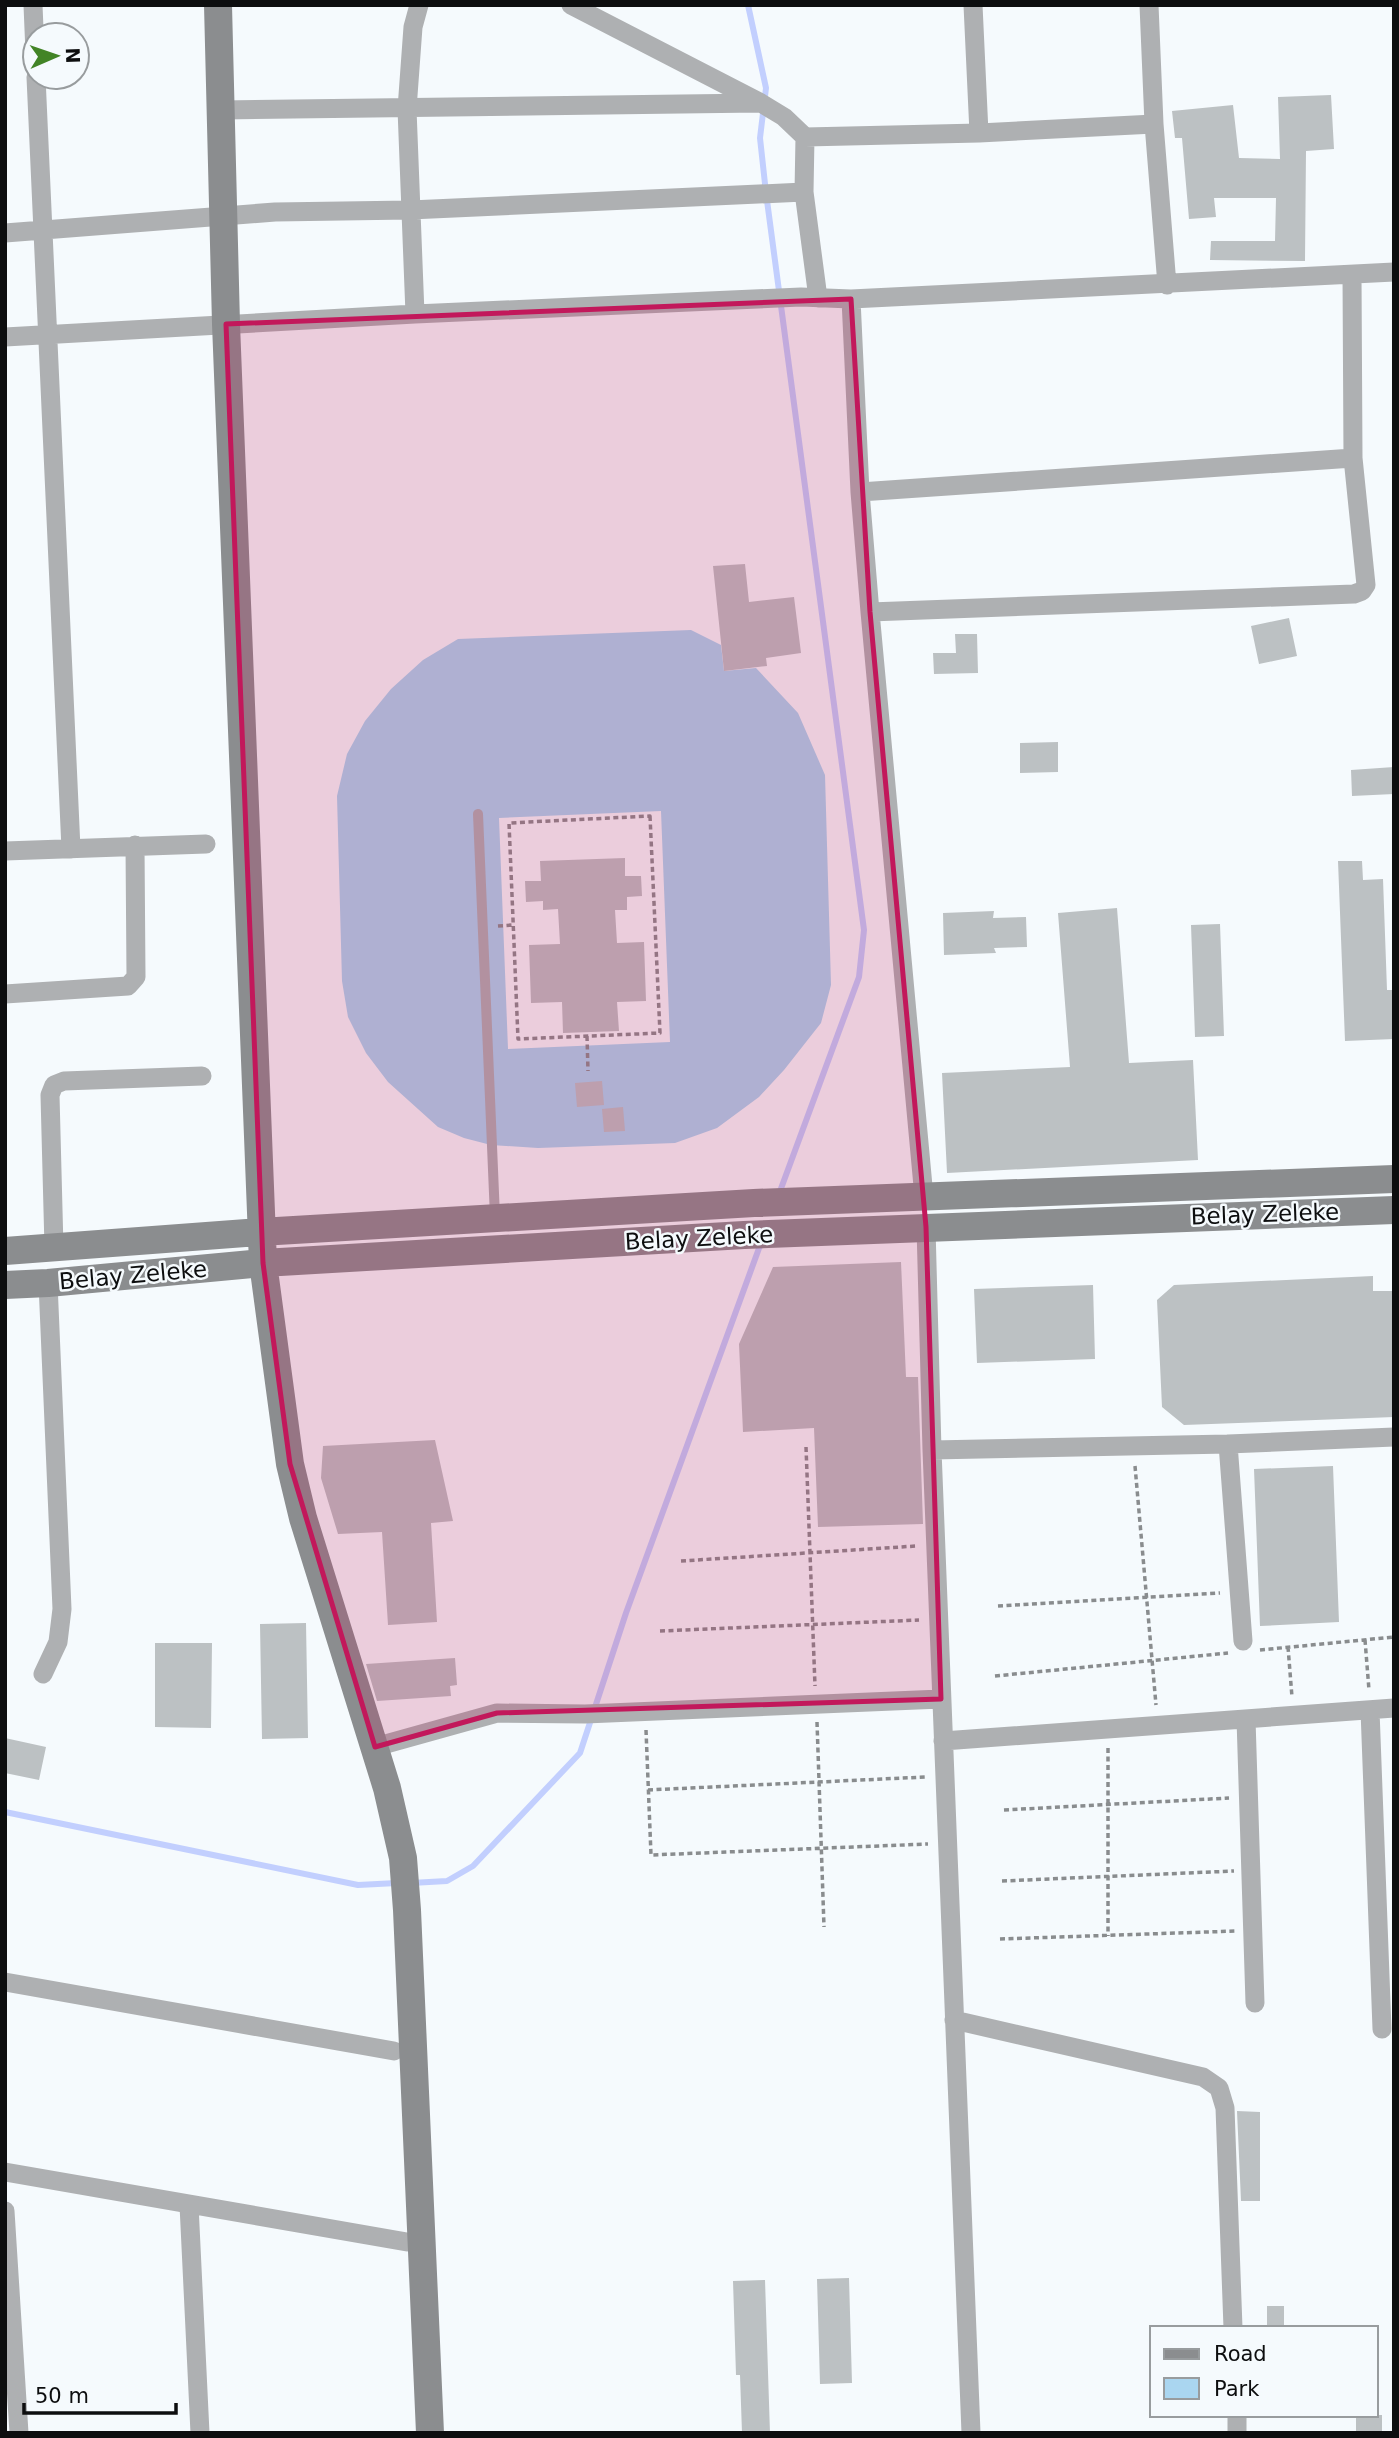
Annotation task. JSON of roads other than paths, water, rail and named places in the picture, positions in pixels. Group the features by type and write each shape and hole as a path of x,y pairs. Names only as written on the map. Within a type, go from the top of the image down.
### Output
{"street":[{"path":"218,5 226,324 260,1232 290,1464 303,1518 387,1788 402,1858 407,1910 430,2433"},
{"path":"415,314 407,109 413,27 419,5"},
{"path":"571,5 761,103 784,117 805,137 979,133 1154,124"},
{"path":"973,5 979,133"},
{"path":"1149,5 1154,124 1167,285"},
{"path":"37,91 71,849"},
{"path":"221,110 761,103"},
{"path":"805,137 804,192 809,298"},
{"path":"5,233 275,212 410,210 804,192"},
{"path":"5,337 415,314 764,299 850,299 1394,272"},
{"path":"870,612 1362,592 1366,585 1353,458 1352,275"},
{"path":"850,299 860,492 926,1227 935,1545 971,2433"},
{"path":"860,492 1353,458"},
{"path":"5,851 206,844"},
{"path":"5,994 128,986 133,983 136,977 135,845"},
{"path":"54,1248 50,1095 54,1085 64,1081 202,1076"},
{"name":"Belay Zeleke","path":"5,1251 260,1232 754,1203 1394,1179"},
{"name":"Belay Zeleke","path":"5,1285 263,1262 744,1235 1394,1210"},
{"path":"43,1674 58,1642 62,1609 48,1283"},
{"path":"932,1450 1228,1444 1394,1437"},
{"path":"1228,1444 1246,1648"},
{"path":"374,1747 497,1713 584,1714 942,1699"},
{"path":"943,1741 1394,1708"},
{"path":"1370,1710 1382,2029"},
{"path":"1246,1718 1255,2003"},
{"path":"5,1982 394,2051"},
{"path":"954,2020 1203,2077 1219,2088 1225,2108 1233,2326"},
{"path":"5,2172 407,2242"},
{"path":"189,2206 200,2433"},
{"path":"5,2211 19,2433"}],"lane":[{"path":"478,814 495,1218"}],"waterway":[{"path":"748,5 766,88 760,138 766,193 864,930 859,977 779,1194"},
{"path":"411,1883 447,1881 473,1866 580,1753 626,1613 762,1240"},
{"path":"5,1812 358,1885 397,1883"}]}
